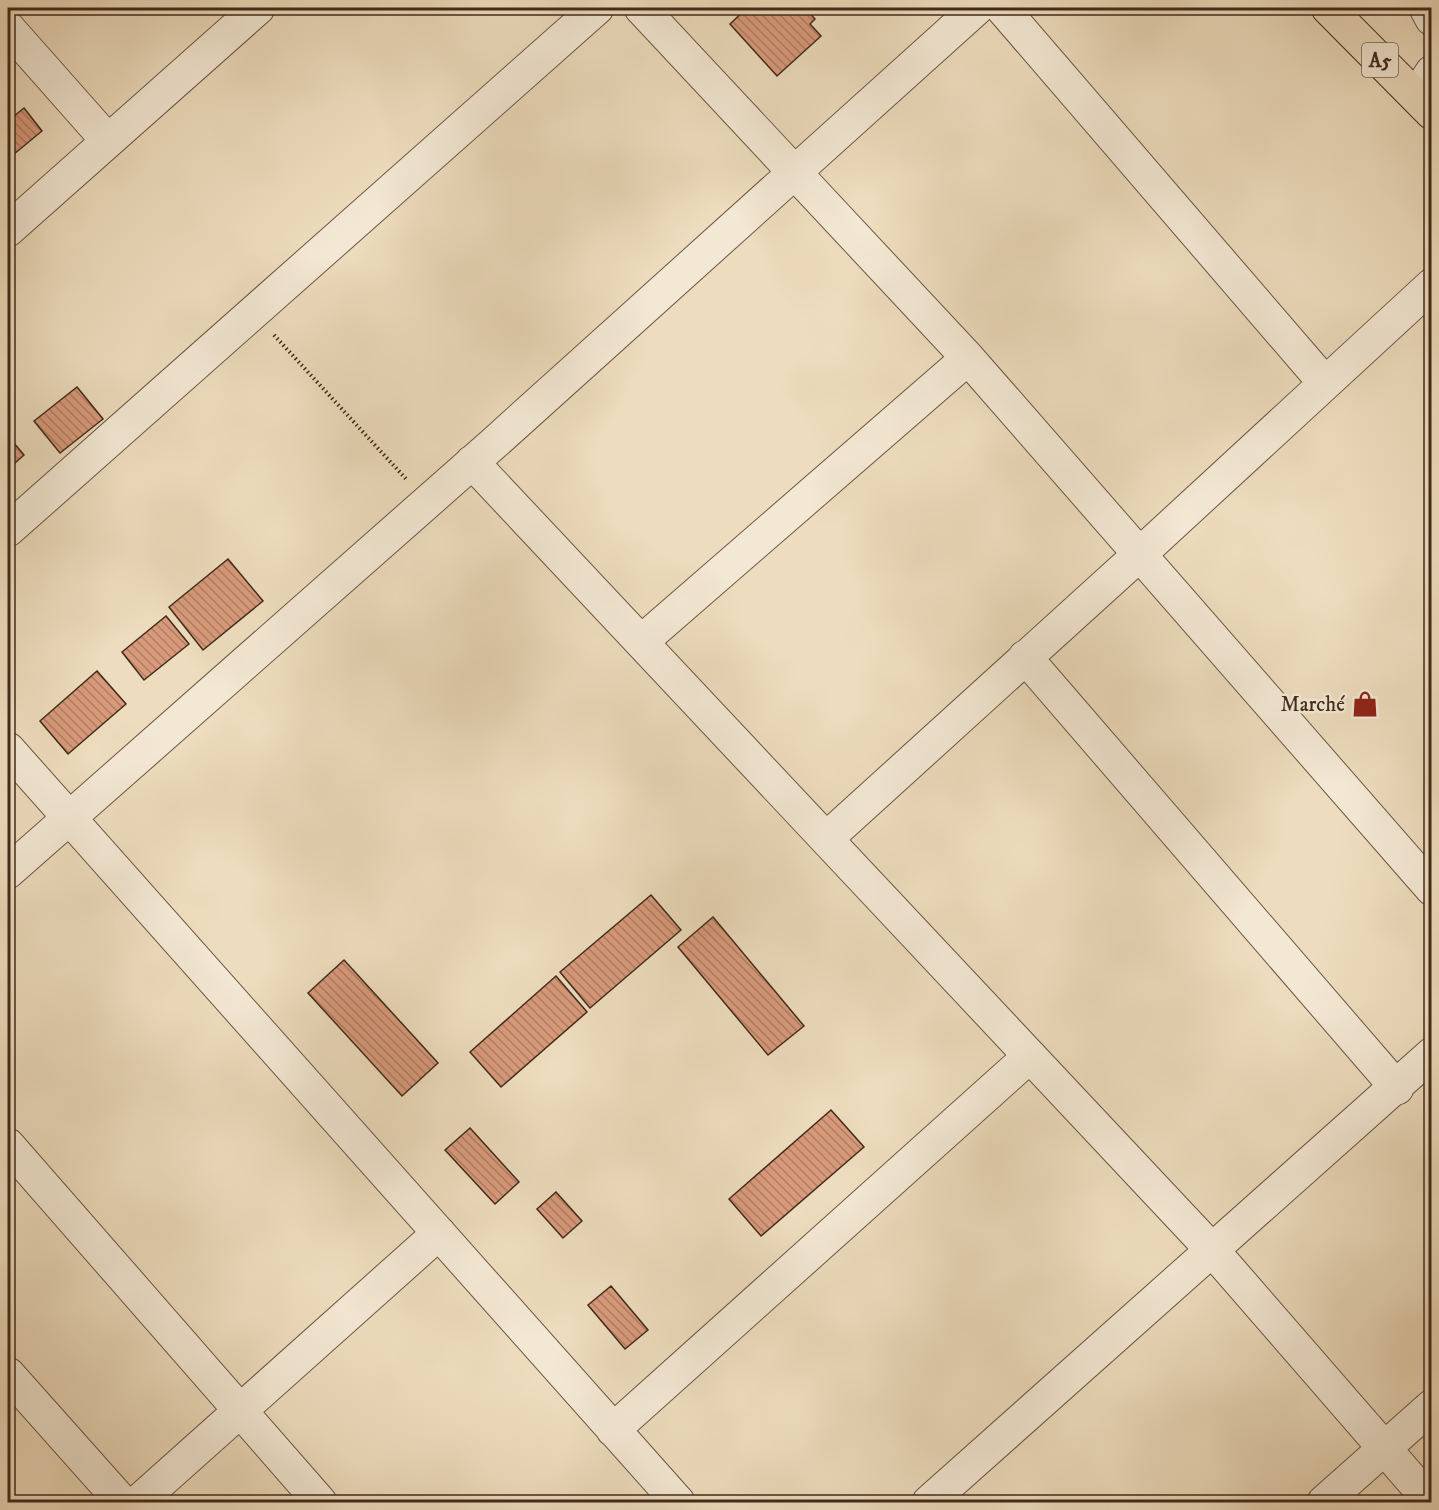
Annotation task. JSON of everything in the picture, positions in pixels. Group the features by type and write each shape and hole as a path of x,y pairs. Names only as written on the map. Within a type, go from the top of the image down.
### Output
{"main road":[{"name":"A5","path":"1328,8 1426,94"}],"street":[{"path":"8,230 258,8"},
{"path":"8,530 597,8"},
{"path":"641,8 795,170 968,358 1431,889"},
{"path":"8,872 68,816 472,462 977,8"},
{"path":"1002,8 1324,382"},
{"path":"1426,8 1431,19"},
{"path":"8,28 108,141"},
{"path":"826,839 1140,554 1431,285"},
{"path":"640,642 968,358"},
{"path":"472,462 1213,1251 1431,1503"},
{"path":"1025,657 1397,1088"},
{"path":"8,748 678,1503"},
{"path":"929,1503 1397,1088 1431,1054"},
{"path":"613,1430 1030,1056"},
{"path":"8,1145 320,1503"},
{"path":"138,1503 439,1233"},
{"path":"8,1374 122,1503"},
{"path":"1324,1503 1431,1406"}],"path":[{"path":"253,312 427,502"}],"building":[{"path":"747,8 805,8 815,19 810,24 821,36 777,76 730,24"},
{"path":"24,108 42,131 8,159 8,121"},
{"path":"77,387 103,419 60,453 34,421"},
{"path":"8,436 24,455 8,469"},
{"path":"228,559 263,601 203,650 169,607"},
{"path":"166,616 189,644 144,680 122,652"},
{"path":"97,671 126,704 68,754 40,721"},
{"path":"651,895 681,930 590,1008 560,972"},
{"path":"713,917 804,1026 768,1055 678,947"},
{"path":"344,960 438,1063 402,1096 308,993"},
{"path":"556,976 587,1012 501,1087 470,1052"},
{"path":"831,1110 864,1147 761,1236 729,1199"},
{"path":"470,1128 519,1182 495,1204 445,1150"},
{"path":"556,1192 582,1221 563,1238 537,1209"},
{"path":"611,1286 648,1330 625,1349 588,1305"}],"place":[{"name":"Marché","path":"1365,704"}]}
